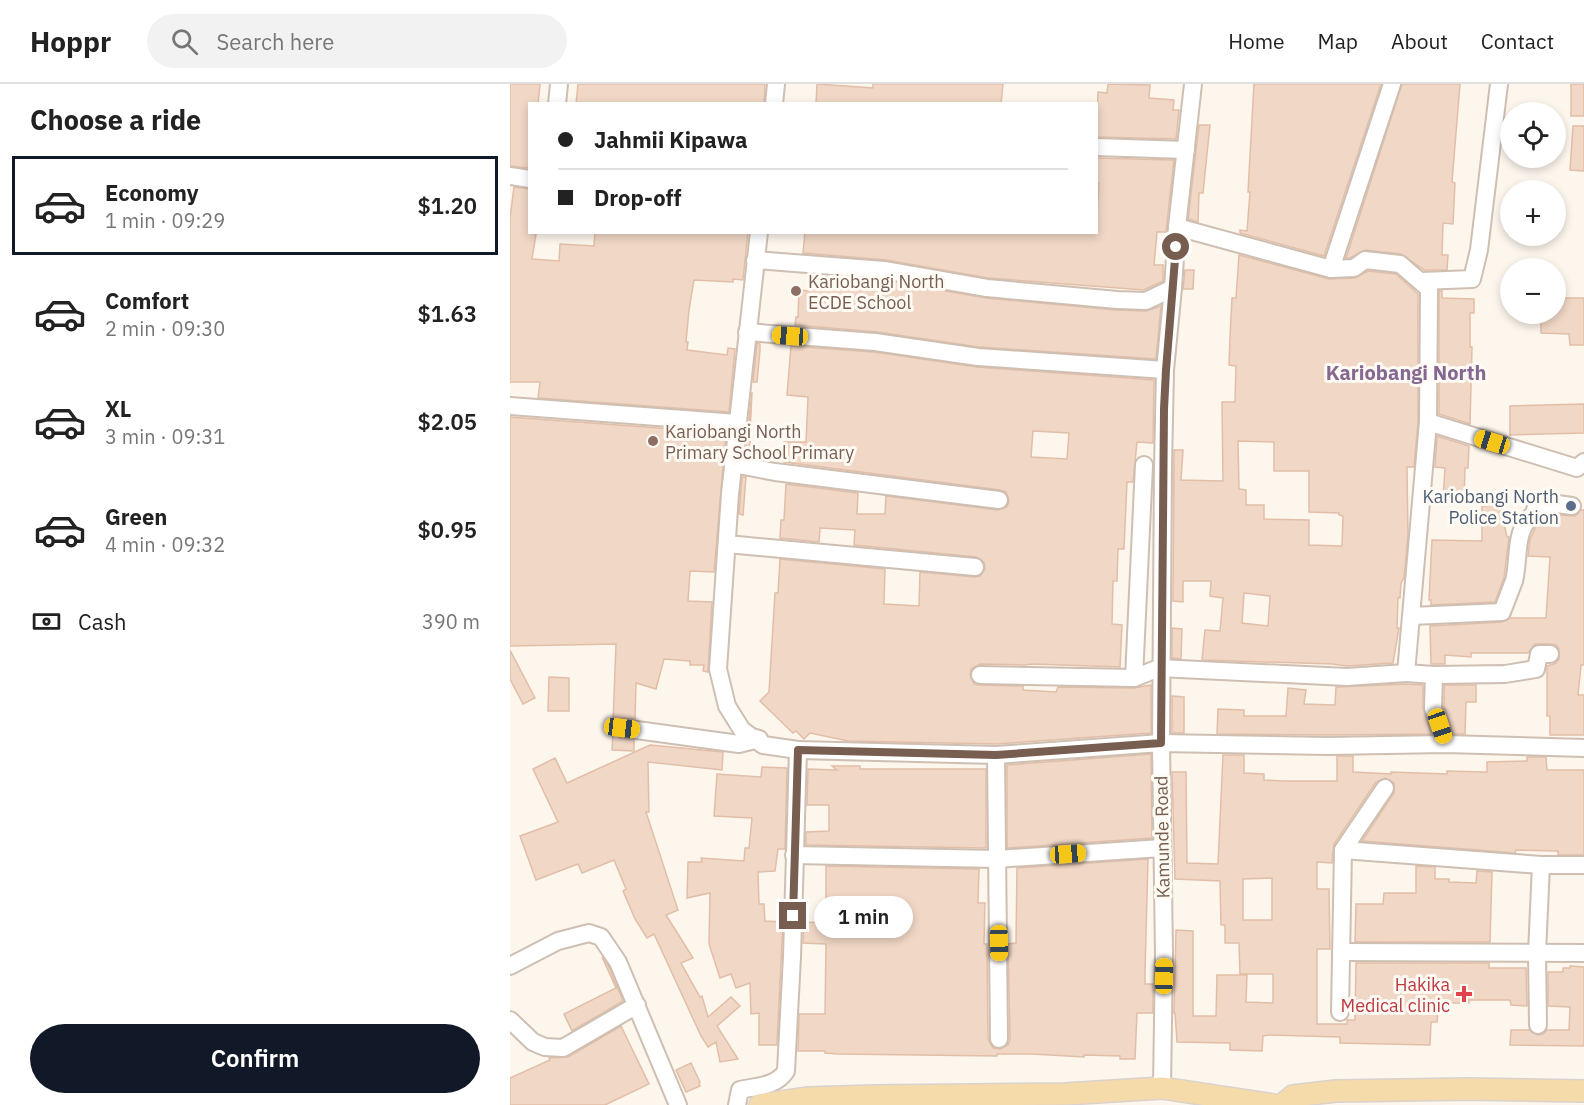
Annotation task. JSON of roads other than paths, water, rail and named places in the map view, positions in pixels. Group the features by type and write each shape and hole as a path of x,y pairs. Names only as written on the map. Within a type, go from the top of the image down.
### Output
{"main road":[{"path":"760,1105 807,1098 875,1095 1065,1094 1162,1088 1283,1102 1336,1091 1469,1089 1584,1091"},
{"path":"852,1105 875,1095"}],"street":[{"path":"557,102 559,84"},
{"path":"774,102 776,84"},
{"name":"Kamunde Road","path":"1162,1088 1163,467 1166,370 1177,226 1193,84"},
{"path":"1331,269 1392,84"},
{"path":"1422,281 1472,279 1479,250 1499,84"},
{"path":"1098,147 1186,150"},
{"path":"510,176 528,179"},
{"path":"1177,226 1331,269 1354,268 1365,260 1400,264 1429,289 1428,422 1406,673"},
{"path":"759,234 733,464 718,669 727,706 742,730 763,745 798,750 996,755 1161,743 1328,746 1446,744 1584,748"},
{"path":"755,260 884,270 987,288 1117,300 1146,301 1173,288"},
{"path":"747,332 875,342 978,357 1166,370"},
{"path":"510,406 737,423"},
{"path":"1428,422 1577,468 1584,462"},
{"path":"733,464 775,472 999,500"},
{"path":"1134,678 1144,465"},
{"path":"1411,616 1502,612 1514,579 1517,547 1525,520 1534,514 1534,510 1557,504 1572,506"},
{"path":"727,544 975,567"},
{"path":"980,675 1134,678 1159,668 1347,677 1406,673 1505,674 1536,669 1539,654 1550,654"},
{"path":"1434,675 1433,708 1446,744"},
{"path":"622,728 739,744 759,739 742,730"},
{"path":"737,1105 740,1090 774,1083 782,1078 786,1071 798,750"},
{"path":"996,755 999,1039"},
{"path":"1340,1012 1343,850 1385,788"},
{"path":"795,855 998,859 1162,848"},
{"path":"1343,850 1541,865 1584,865"},
{"path":"1538,1025 1537,953 1541,865"},
{"path":"510,966 558,940 589,933 601,938 618,962 638,1005 678,1105"},
{"path":"1341,952 1584,953"},
{"path":"510,1020 533,1042 545,1047 563,1048 638,1005"}],"place":[{"name":"Kariobangi North ECDE School","path":"796,291"},
{"name":"Kariobangi North Primary School Primary","path":"653,441"},
{"name":"Kariobangi North Police Station","path":"1571,506"},
{"name":"Hakika Medical clinic","path":"1464,994"}],"district":[{"name":"Kariobangi North","path":"1406,372"}]}
